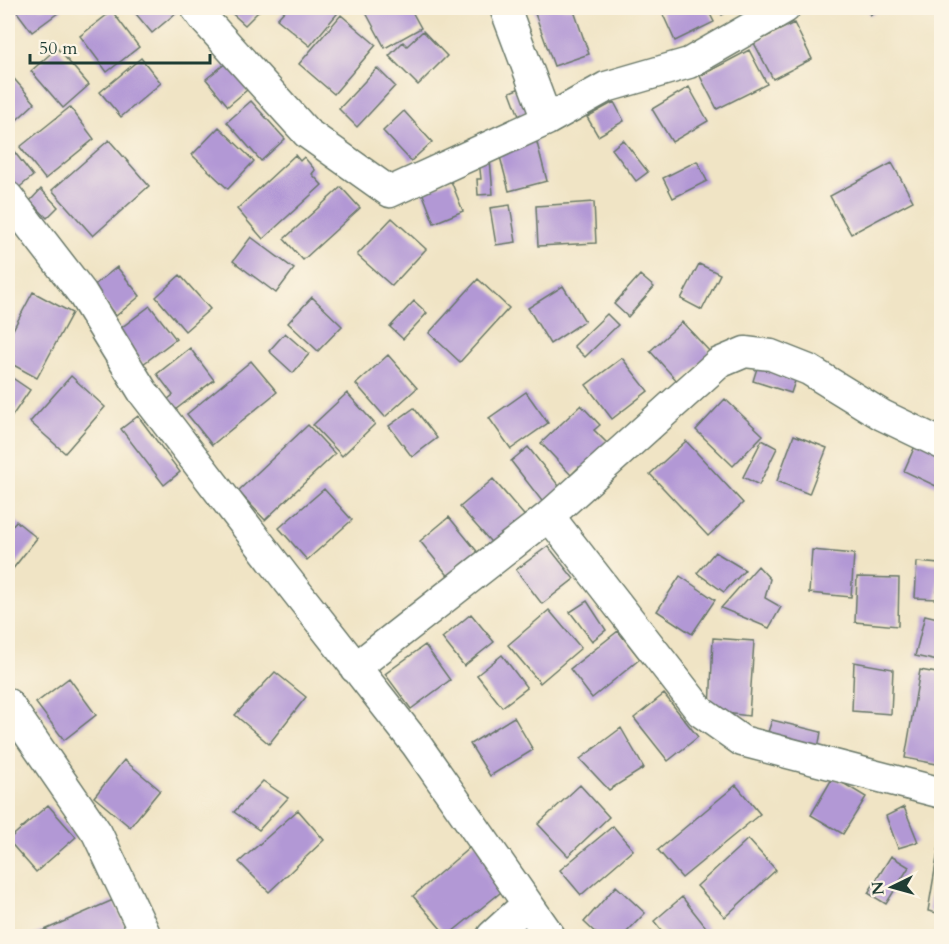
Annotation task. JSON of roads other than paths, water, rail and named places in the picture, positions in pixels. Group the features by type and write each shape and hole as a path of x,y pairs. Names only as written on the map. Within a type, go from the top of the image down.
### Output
{"street":[{"path":"196,8 307,133 390,192 547,120 606,87 689,63 785,8"},
{"path":"505,8 547,120"},
{"path":"8,197 82,293 143,392 416,744 550,936"},
{"path":"356,668 549,516 719,363 745,352 771,355 809,370 882,416 942,444"},
{"path":"549,516 701,712 742,741 942,793"},
{"path":"8,704 97,833 146,936"},
{"path":"492,936 527,904"}]}
